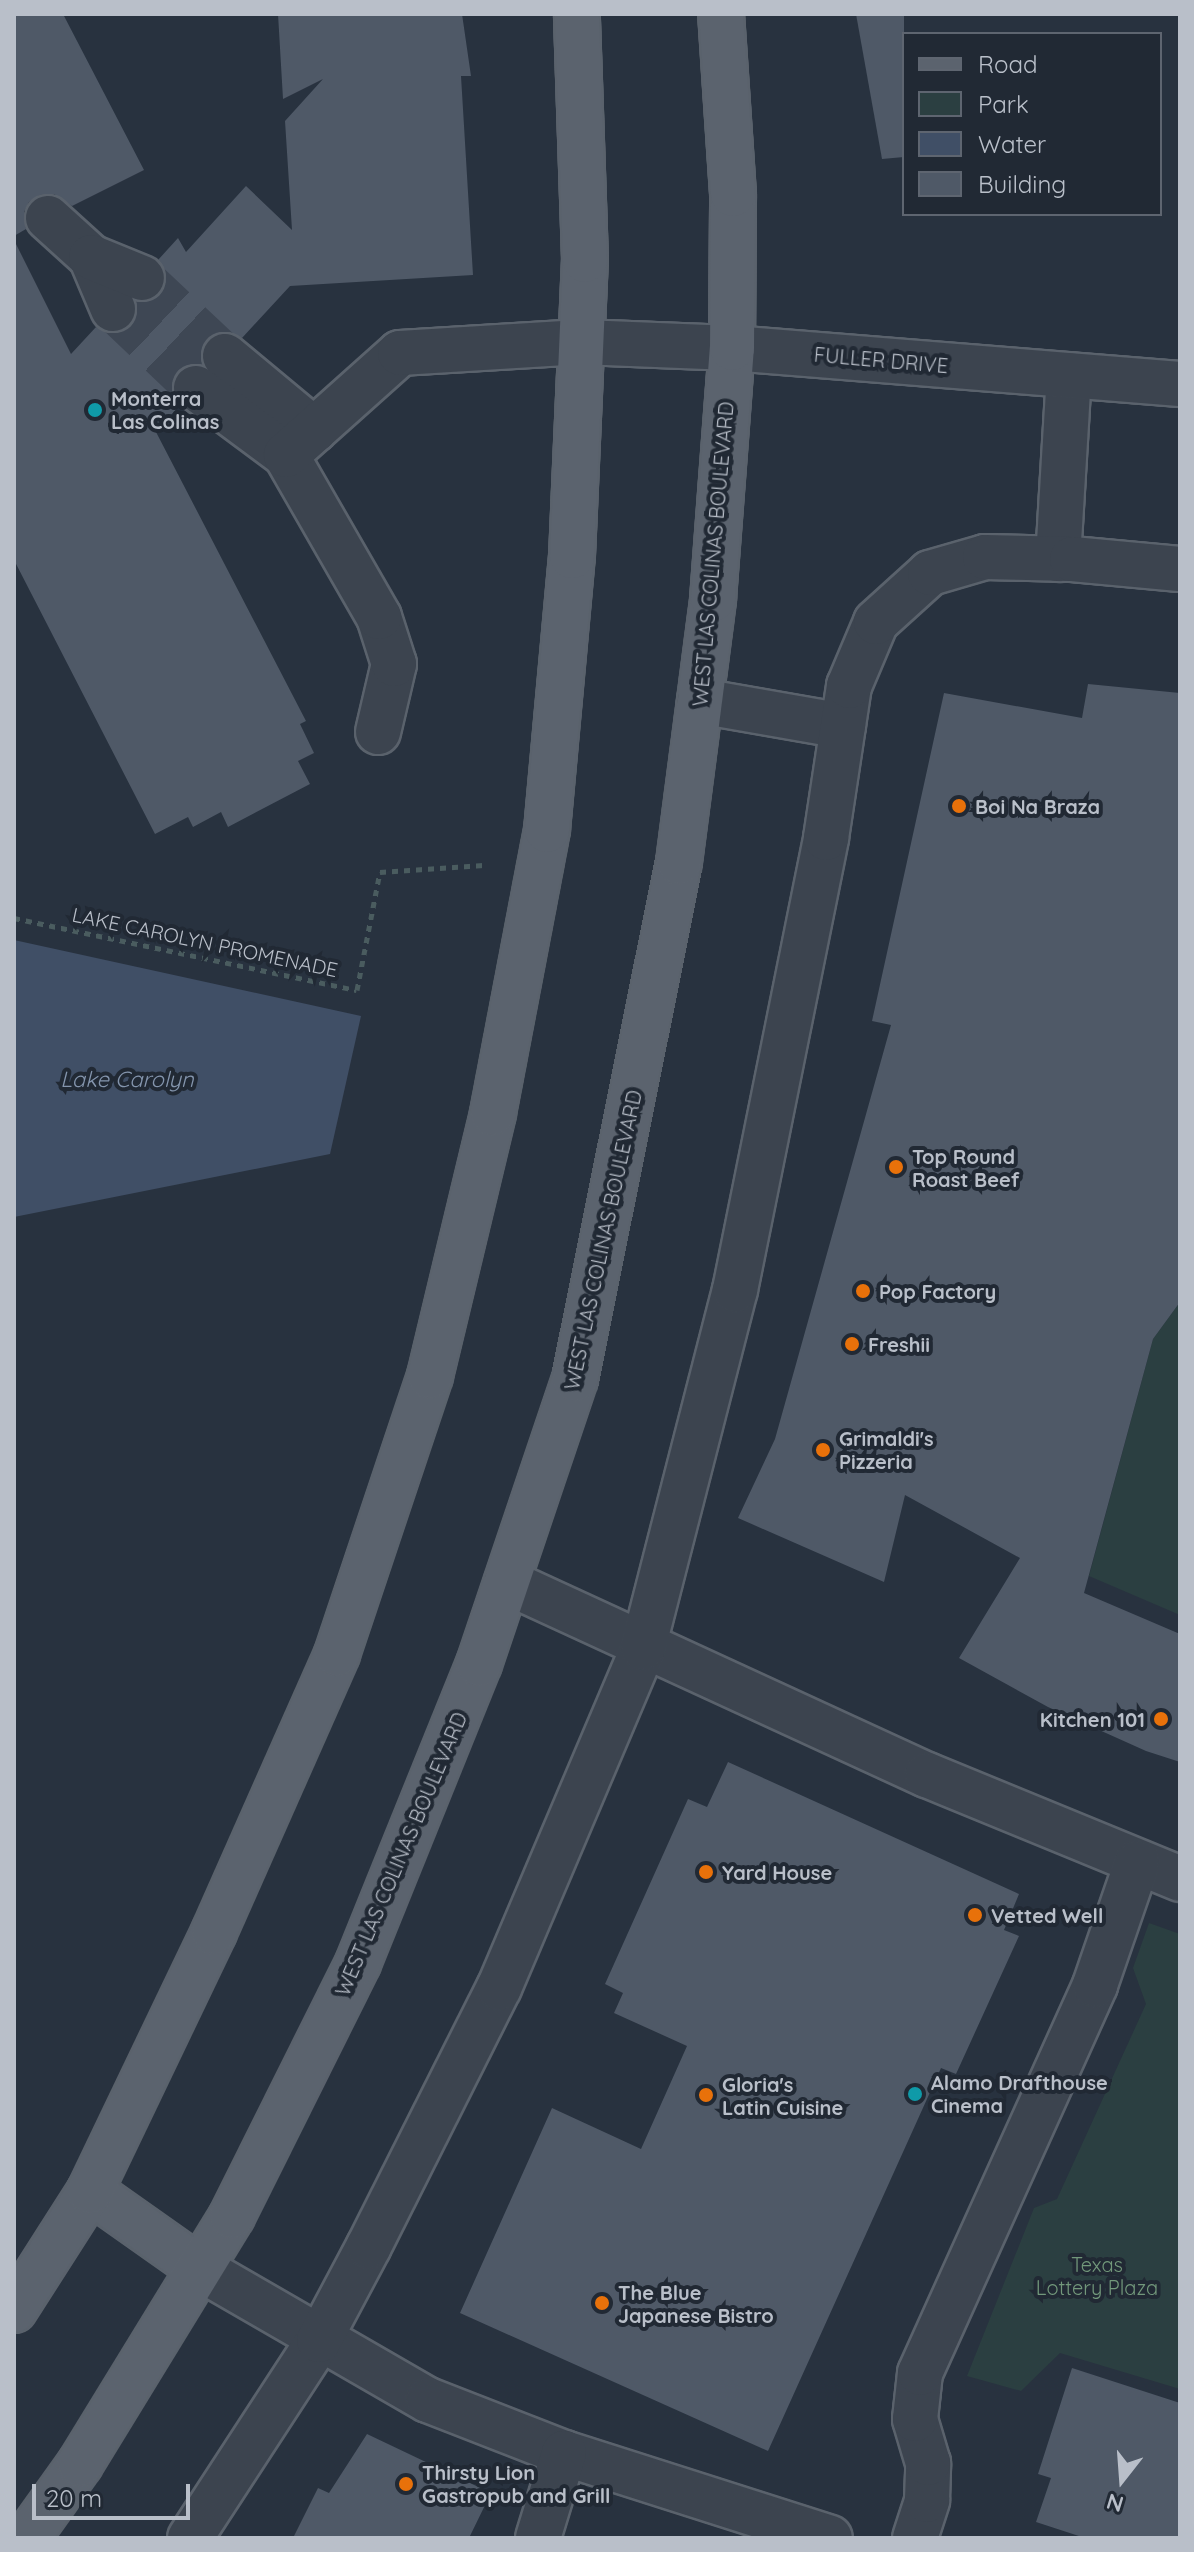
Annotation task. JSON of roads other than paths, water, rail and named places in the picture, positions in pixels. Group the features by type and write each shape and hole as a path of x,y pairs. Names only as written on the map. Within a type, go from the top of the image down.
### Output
{"main road":[{"path":"14,2310 90,2191 214,1932 337,1654 430,1376 493,1113 547,830 572,556 581,342 585,227 577,14"},
{"name":"WEST LAS COLINAS BOULEVARD","path":"27,2538 80,2464 232,2216 358,1963 479,1664 575,1379 679,862 713,599 732,348 733,194 721,14"},
{"path":"90,2191 199,2268"}],"street":[{"path":"48,218 127,293"},
{"name":"FULLER DRIVE","path":"300,443 400,353 581,342 732,348 1180,384"},
{"path":"225,356 300,443 379,617 394,664 378,732"},
{"path":"1058,559 1069,375"},
{"path":"196,388 300,443"},
{"path":"190,2538 319,2340 499,1988 643,1648 735,1290 826,838 849,686 876,622 930,573 985,557 1058,559 1180,569"},
{"path":"700,701 843,726"},
{"path":"507,1582 643,1648 927,1775 1180,1879"},
{"path":"915,2538 927,2500 928,2463 915,2419 920,2373 1095,1985 1137,1863"},
{"path":"199,2268 319,2340 428,2400 564,2453 830,2538"},
{"path":"538,2538 564,2453"}],"water":[{"name":"Lake Carolyn","path":"14,940 361,1016 330,1154 14,1217"}],"tunnel":[{"path":"142,278 225,356"},
{"path":"113,309 196,388"}],"place":[{"name":"Monterra Las Colinas","path":"95,410"},
{"name":"Boi Na Braza","path":"959,806"},
{"name":"Top Round Roast Beef","path":"896,1167"},
{"name":"Pop Factory","path":"863,1291"},
{"name":"Freshii","path":"852,1344"},
{"name":"Grimaldi's Pizzeria","path":"823,1450"},
{"name":"Kitchen 101","path":"1161,1719"},
{"name":"Yard House","path":"706,1872"},
{"name":"Vetted Well","path":"975,1915"},
{"name":"Alamo Drafthouse Cinema","path":"915,2094"},
{"name":"Gloria's Latin Cuisine","path":"706,2095"},
{"name":"The Blue Japanese Bistro","path":"602,2303"},
{"name":"Thirsty Lion Gastropub and Grill","path":"406,2484"}],"park label":[{"name":"Texas Lottery Plaza","path":"1097,2276"}]}
